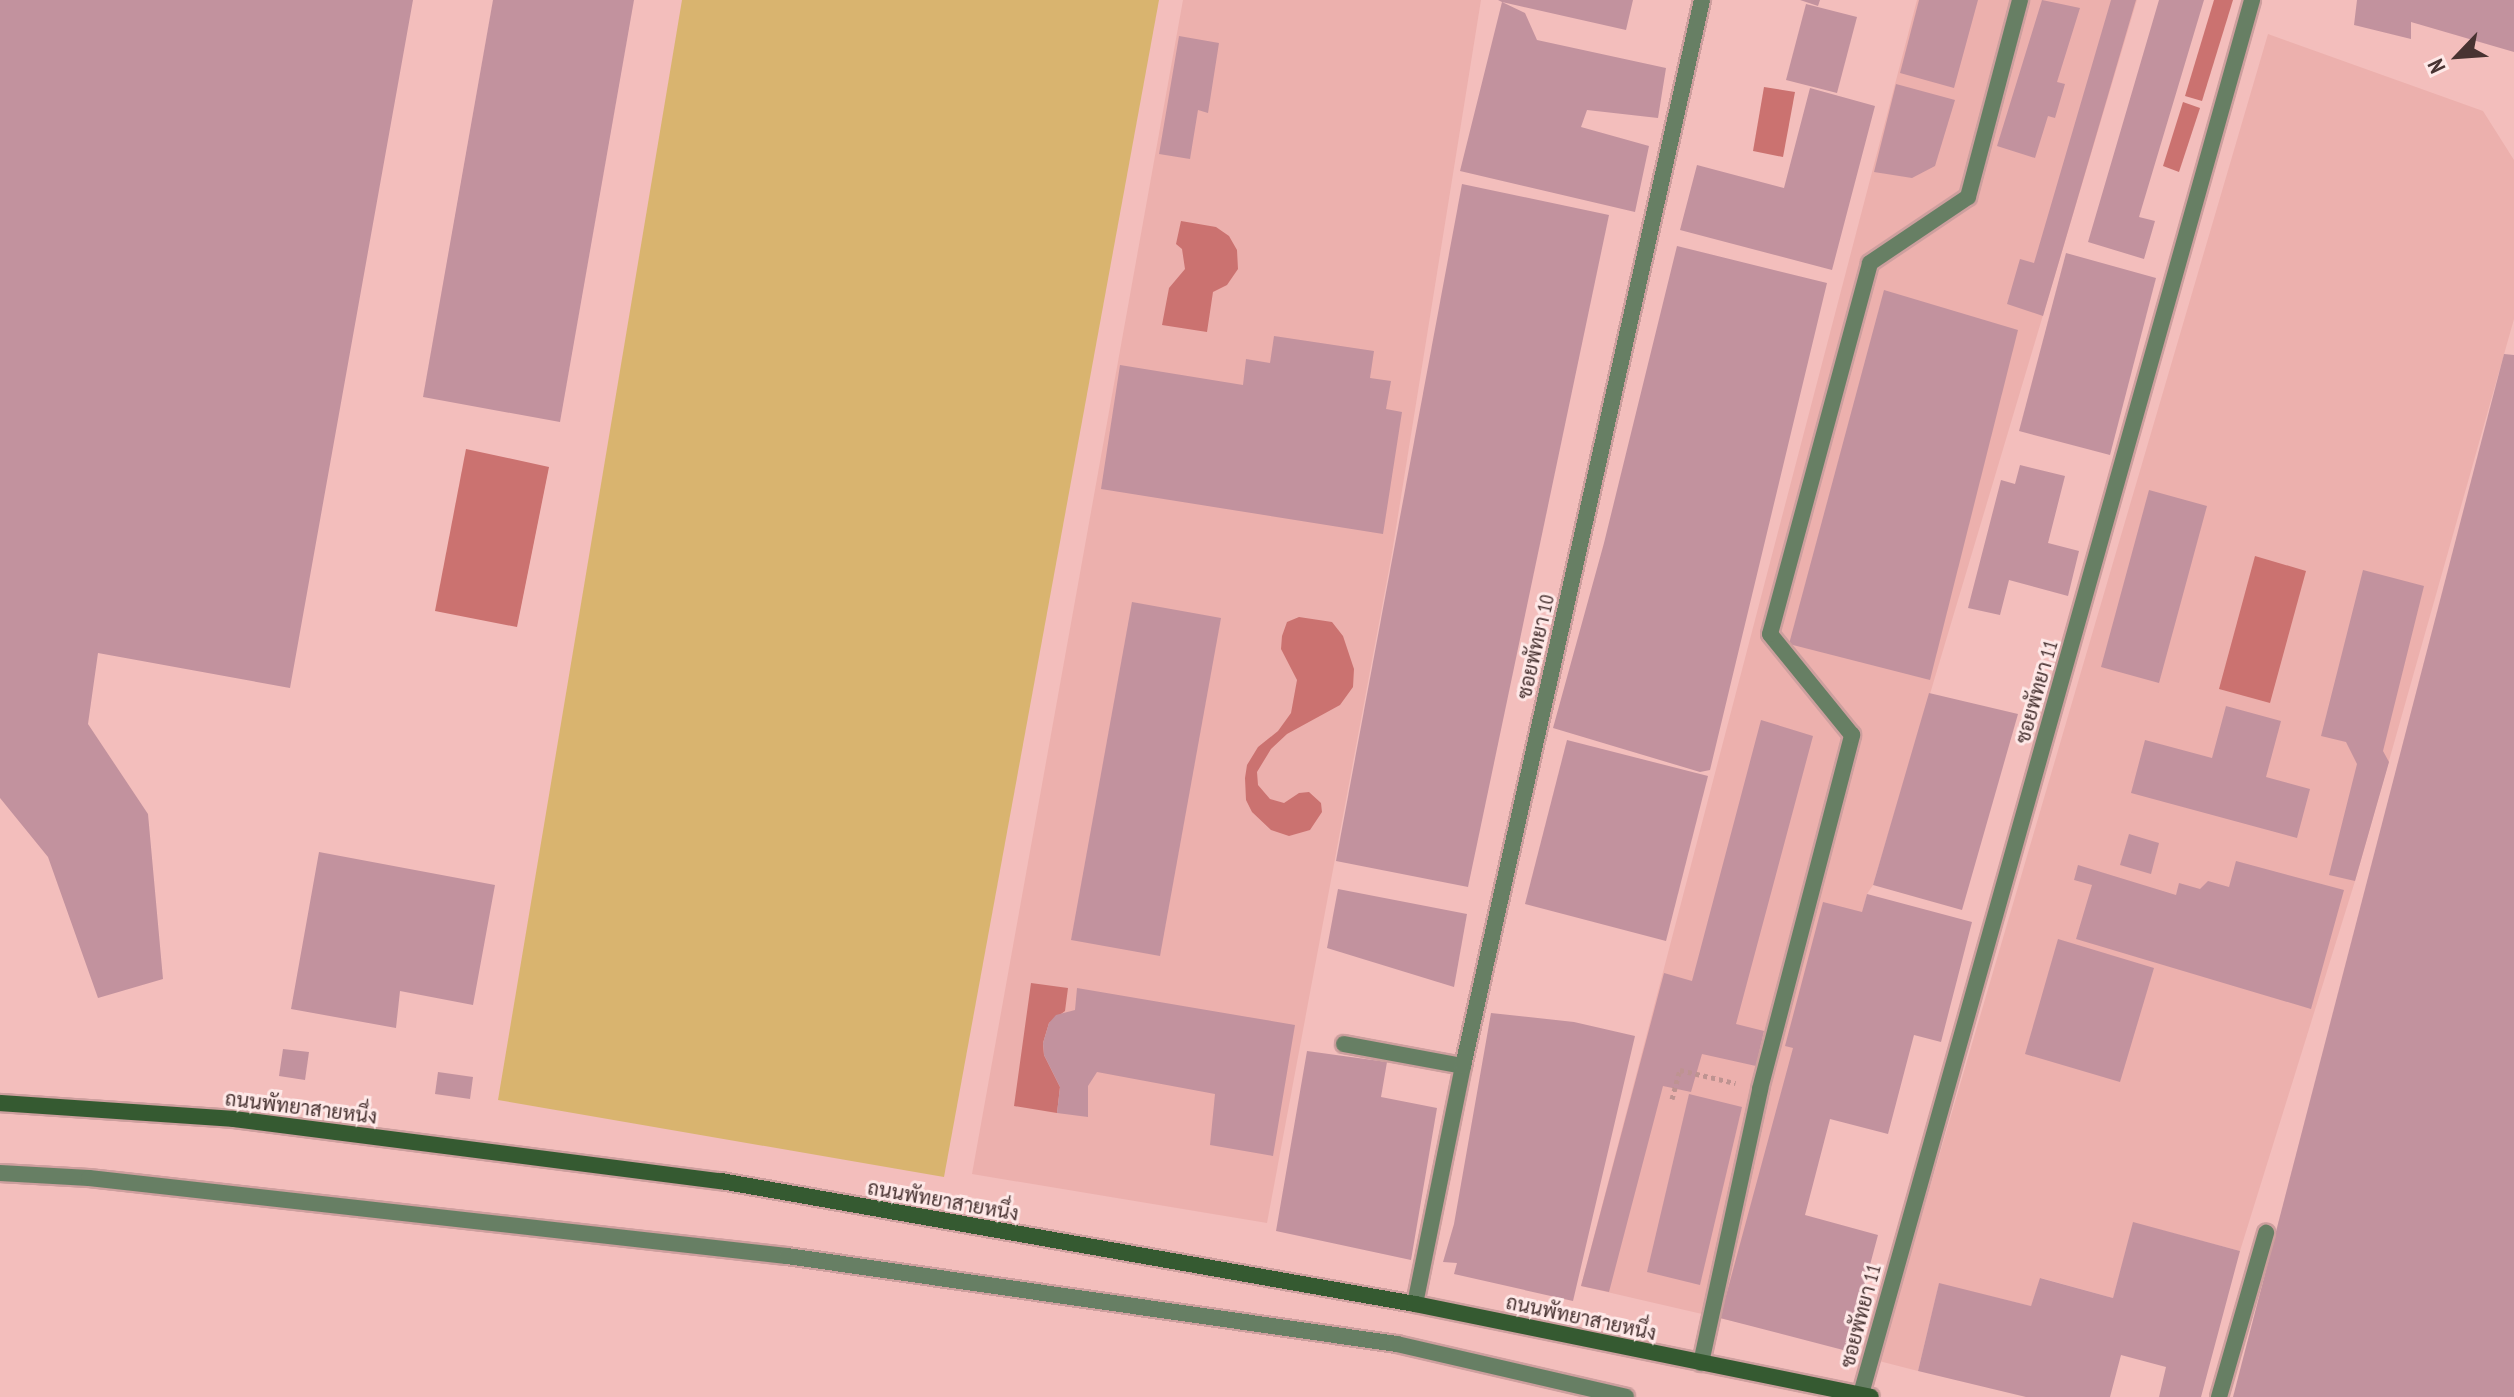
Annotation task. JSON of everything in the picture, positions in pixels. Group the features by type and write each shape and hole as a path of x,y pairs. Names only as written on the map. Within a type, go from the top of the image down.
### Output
{"main road":[{"name":"ถนนพัทยาสายหนึ่ง","path":"0,1103 234,1119 721,1181 1415,1304 1866,1396"}],"street":[{"name":"ซอยพัทยา 10","path":"1415,1304 1463,1066 1702,0"},
{"path":"1701,1363 1760,1089 1852,735 1770,634 1870,263 1968,197 2020,0"},
{"name":"ซอยพัทยา 11","path":"1866,1396 2252,0"},
{"path":"1344,1044 1463,1066"},
{"path":"0,1173 89,1178 787,1256 1397,1344 1626,1397"},
{"path":"2219,1397 2266,1233"}],"path":[{"path":"1672,1099 1680,1070 1760,1089"}],"shaded area":[{"path":"682,0 1159,0 944,1177 498,1100"},
{"path":"1183,0 1481,0 1391,559 1267,1223 972,1174"},
{"path":"1917,0 2137,0 1873,885 1867,894 1754,1326 1581,1286"},
{"path":"2214,0 2233,0 2202,101 2185,96"},
{"path":"2268,34 2483,111 2514,160 2514,319 2355,881 2240,1251 2134,1223 2113,1298 2041,1278 2031,1306 1939,1284 1918,1371 1879,1361"},
{"path":"1764,87 1795,92 1783,157 1753,151"},
{"path":"2183,102 2200,108 2179,172 2163,166"},
{"path":"1181,221 1216,227 1229,236 1237,250 1238,269 1227,285 1213,292 1207,332 1162,325 1169,288 1185,269 1182,249 1176,244"},
{"path":"466,449 549,467 517,627 435,611"},
{"path":"2255,556 2306,571 2270,703 2219,689"},
{"path":"1299,617 1332,622 1343,636 1354,669 1353,687 1340,705 1287,734 1271,749 1257,772 1258,785 1270,799 1284,803 1299,793 1309,792 1321,803 1322,812 1310,830 1289,836 1271,830 1252,812 1246,800 1245,778 1247,765 1258,747 1278,731 1291,713 1297,680 1281,649 1282,636 1287,622"},
{"path":"1031,983 1068,988 1065,1011 1049,1023 1043,1043 1044,1055 1060,1087 1057,1113 1014,1106"}],"building":[{"path":"0,0 413,0 290,688 98,653 88,724 148,814 163,979 98,998 48,857 0,798"},
{"path":"493,0 634,0 560,422 423,397"},
{"path":"1498,0 1633,0 1626,30"},
{"path":"1800,0 1820,0 1818,6"},
{"path":"1919,0 1978,0 1954,88 1900,73"},
{"path":"2042,0 2080,8 2057,82 2065,84 2055,118 2048,116 2035,158 1997,146"},
{"path":"2111,0 2136,0 2043,316 2007,304 2020,259 2034,263"},
{"path":"2159,0 2204,0 2139,217 2155,221 2144,259 2088,242"},
{"path":"2357,0 2514,0 2514,52 2411,22 2411,39 2354,25"},
{"path":"1502,2 1525,13 1537,40 1666,68 1658,118 1587,110 1581,127 1649,146 1635,212 1460,171"},
{"path":"1806,4 1857,17 1837,93 1786,80"},
{"path":"1179,36 1219,43 1208,113 1198,110 1190,159 1159,154"},
{"path":"1896,84 1955,100 1935,166 1912,178 1874,172"},
{"path":"1810,88 1875,106 1832,270 1680,230 1697,165 1784,188"},
{"path":"1462,184 1609,215 1468,887 1336,861"},
{"path":"1677,246 1827,283 1710,770 1700,772 1553,728 1604,543"},
{"path":"2066,253 2156,278 2110,455 2019,431"},
{"path":"1884,290 2018,330 1930,680 1789,644"},
{"path":"1274,336 1374,351 1370,378 1391,381 1386,409 1402,412 1383,534 1101,489 1120,365 1243,385 1246,359 1270,363"},
{"path":"2504,354 2514,355 2514,1397 2233,1397"},
{"path":"2020,465 2065,476 2048,543 2079,551 2068,596 2009,580 2000,615 1968,608 2001,480 2015,484"},
{"path":"2149,490 2207,506 2159,683 2101,667"},
{"path":"2363,570 2424,586 2383,751 2389,762 2355,881 2329,875 2357,764 2346,742 2321,736"},
{"path":"1132,602 1221,618 1160,956 1071,940"},
{"path":"1929,693 2018,714 1962,910 1873,885"},
{"path":"2226,706 2281,721 2266,777 2310,789 2297,838 2131,793 2145,740 2212,758"},
{"path":"1761,720 1813,736 1736,1024 1764,1031 1756,1066 1702,1054 1691,1092 1663,1086 1609,1292 1581,1286 1664,973 1692,981"},
{"path":"1567,740 1708,776 1666,941 1525,904"},
{"path":"2129,834 2159,843 2151,874 2120,865"},
{"path":"319,852 495,885 473,1005 400,991 396,1028 291,1009"},
{"path":"2236,861 2344,890 2311,1009 2076,939 2092,885 2074,880 2078,865 2176,895 2179,883 2200,889 2208,881 2229,887"},
{"path":"1338,889 1467,914 1454,987 1327,948"},
{"path":"1867,894 1972,922 1941,1042 1914,1035 1888,1134 1830,1119 1805,1215 1878,1235 1847,1351 1720,1318 1793,1048 1785,1046 1823,902 1862,912"},
{"path":"2058,939 2154,968 2120,1082 2025,1054"},
{"path":"1077,988 1295,1025 1273,1156 1210,1145 1215,1094 1097,1072 1088,1086 1088,1117 1057,1113 1060,1087 1044,1055 1043,1043 1049,1023 1056,1015 1075,1010"},
{"path":"1491,1013 1574,1022 1635,1036 1573,1301 1454,1274 1457,1263 1443,1262 1454,1224"},
{"path":"283,1049 309,1052 305,1080 279,1076"},
{"path":"1307,1051 1387,1062 1381,1097 1437,1108 1411,1260 1276,1231"},
{"path":"438,1072 473,1077 470,1099 435,1094"},
{"path":"1689,1094 1742,1107 1700,1285 1647,1272"},
{"path":"2133,1222 2240,1251 2201,1397 2159,1397 2166,1367 2121,1355 2110,1397 2026,1397 1918,1371 1939,1283 2031,1306 2040,1278 2113,1298"}]}
